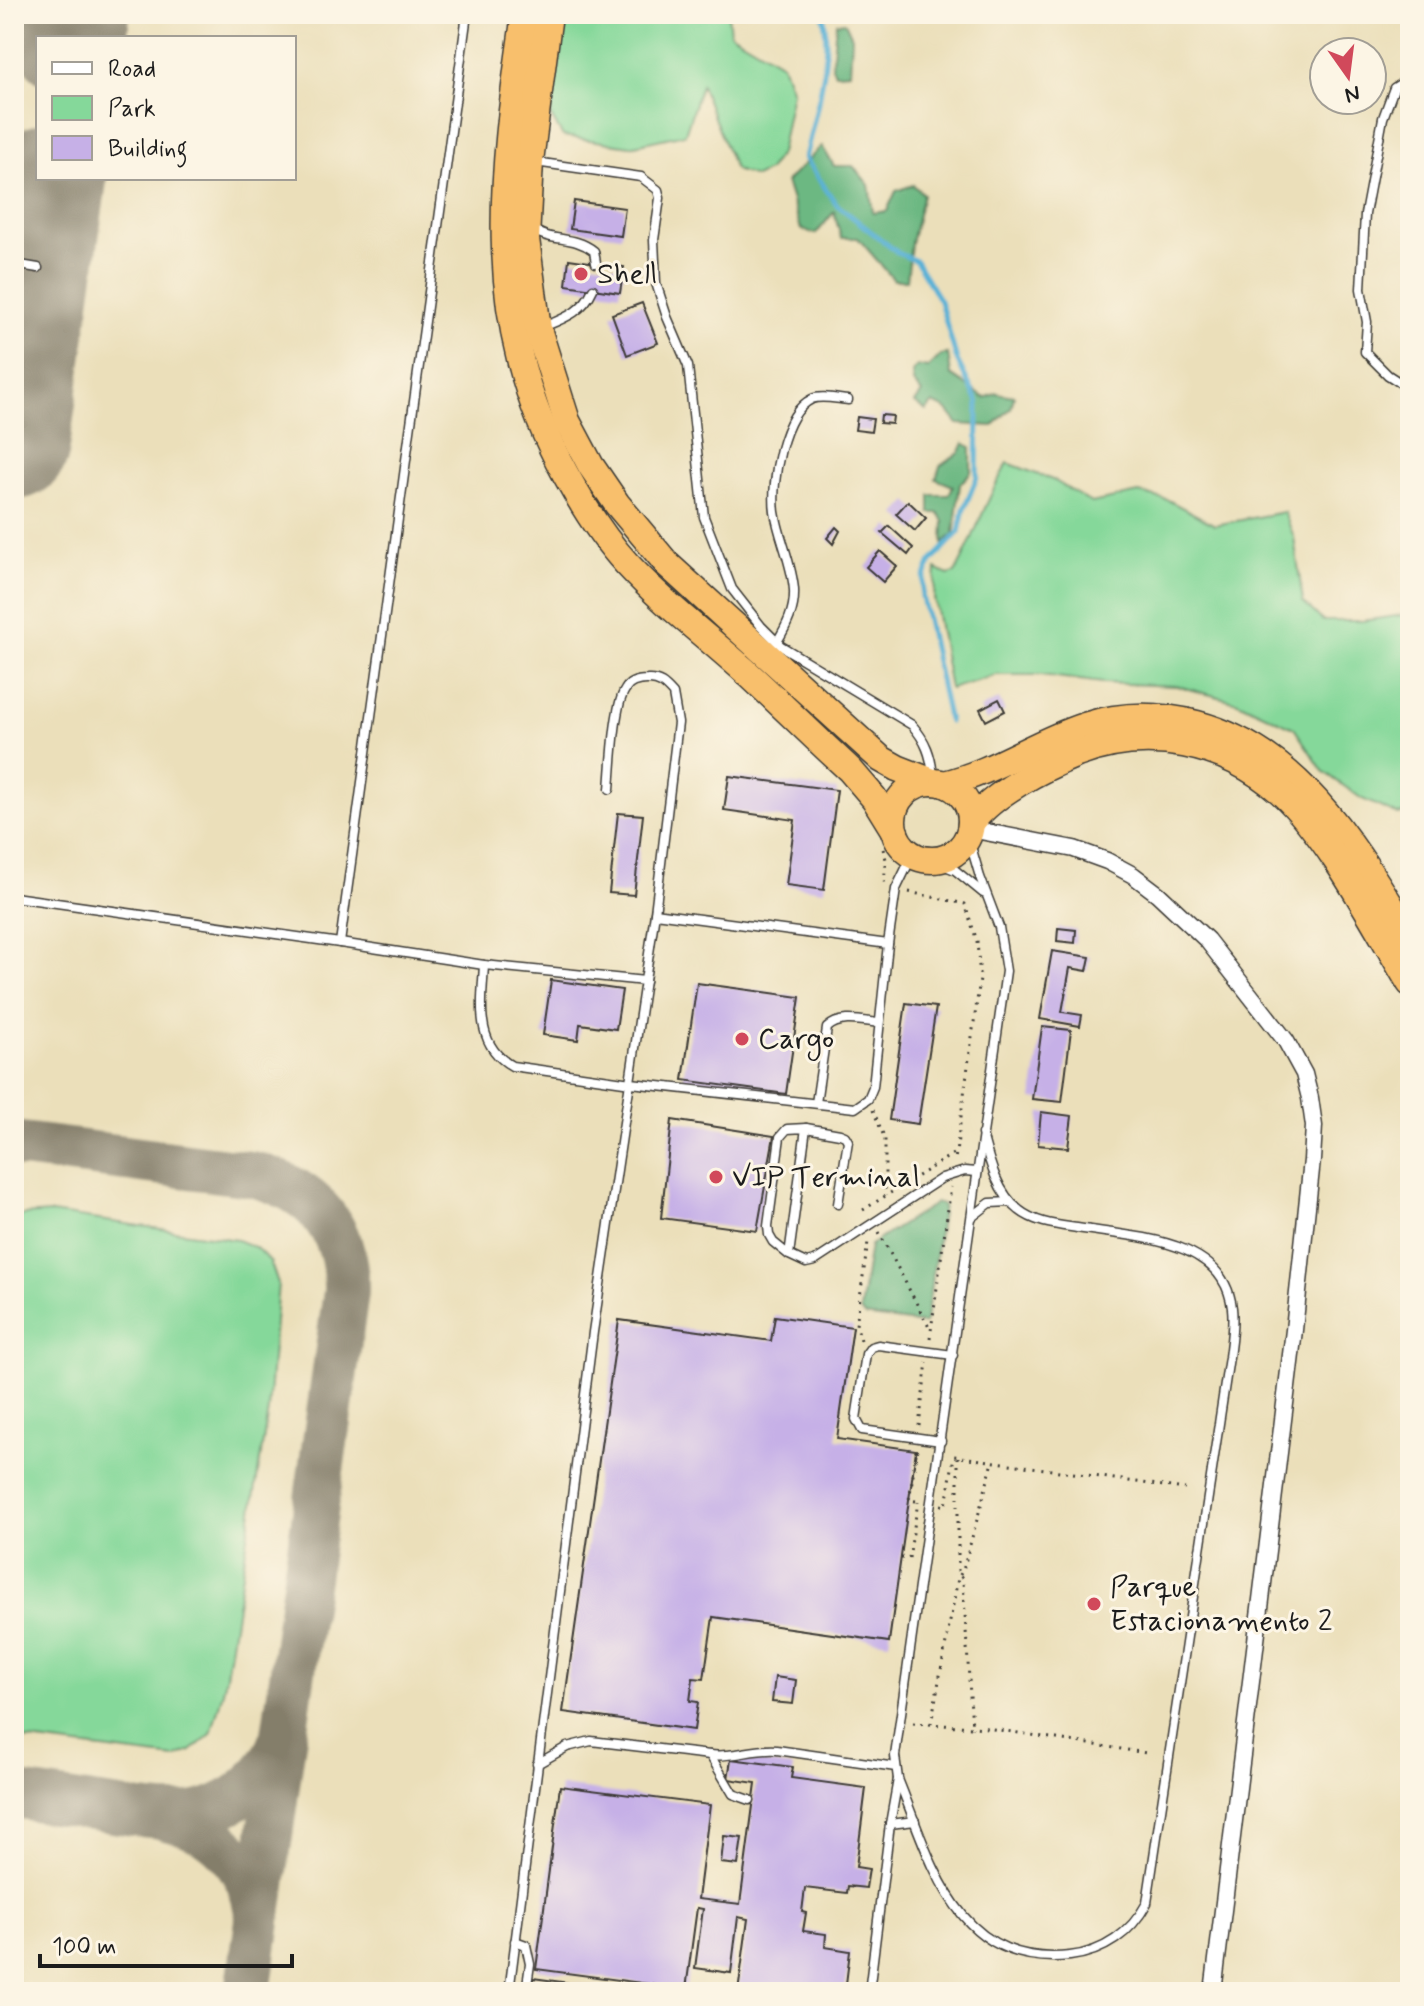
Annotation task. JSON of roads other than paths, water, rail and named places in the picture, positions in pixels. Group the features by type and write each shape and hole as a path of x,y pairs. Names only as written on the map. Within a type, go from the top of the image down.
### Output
{"highway":[{"path":"525,14 510,112 503,241 510,318 524,382 552,450 583,505 626,563 850,770 874,798 899,842 922,857 953,854 978,814 1022,782 1058,762 1092,748 1121,742 1176,741 1203,748 1257,773 1282,793 1324,844 1410,983"},
{"path":"549,14 530,161 527,252 538,329 567,421 591,466 617,504 668,565 881,759 953,788 967,803 970,829"},
{"path":"895,832 893,820 899,800 914,787 982,773 1083,727 1117,718 1152,716 1210,728 1240,739 1267,754 1308,791 1343,833 1410,937"}],"street":[{"path":"970,829 1074,849 1107,861 1158,894 1207,940 1286,1041 1304,1074 1310,1098 1314,1126 1312,1160 1298,1299 1213,1992"}],"lane":[{"path":"340,943 467,14"},
{"path":"1410,78 1394,88 1383,118 1365,214 1361,289 1367,322 1365,352 1388,375 1410,389"},
{"path":"530,161 641,177 658,190 660,198 654,240 656,283 688,366 704,517 732,589 777,642 912,725 923,737 938,783"},
{"path":"526,221 539,235 583,242 594,251 596,263"},
{"path":"14,264 38,268"},
{"path":"538,329 572,316 587,303 593,289"},
{"path":"777,642 793,609 794,591 774,502 779,458 797,411 806,403 816,397 848,400"},
{"path":"509,1992 593,1332 655,913 678,723 673,694 659,681 635,681 623,691 618,710 610,789"},
{"path":"970,829 1004,947 1006,971 982,1134 941,1441 895,1756 898,1779 944,1891 954,1906 979,1933 1012,1950 1036,1956 1061,1957 1112,1943 1129,1929 1147,1903 1229,1357 1232,1306 1223,1280 1191,1252 1155,1241 1040,1221 1028,1216 1010,1202 989,1160 982,1134"},
{"path":"484,965 483,1029 499,1059 512,1066 631,1083 855,1108 868,1099 873,1087 896,889 922,857 968,879 987,896"},
{"path":"14,897 484,965 645,981"},
{"path":"655,913 888,944"},
{"path":"816,1103 827,1028 843,1020 879,1023"},
{"path":"838,1204 848,1141 845,1136 806,1128 787,1129 780,1137 768,1226 773,1242 806,1263 815,1261 942,1178 965,1171 977,1172"},
{"path":"789,1255 806,1128"},
{"path":"972,1217 990,1203 1010,1202"},
{"path":"941,1441 862,1430 856,1419 866,1354 871,1347 878,1345 953,1355"},
{"path":"537,1764 567,1747 591,1741 710,1755 758,1749 777,1750 896,1767"},
{"path":"710,1755 733,1794 750,1800"},
{"path":"869,1992 898,1779"},
{"path":"890,1824 915,1821"},
{"path":"515,1941 526,1945 529,1953 526,1992"}],"waterway":[{"path":"823,14 826,32 824,68 805,158 836,204 898,253 916,261 940,301 957,360 978,402 977,477 964,509 959,532 931,562 924,578 922,596 949,722"}],"place":[{"name":"Shell","path":"581,274"},
{"name":"Cargo","path":"742,1039"},
{"name":"VIP Terminal","path":"716,1177"},
{"name":"Parque Estacionamento 2","path":"1094,1604"}]}
